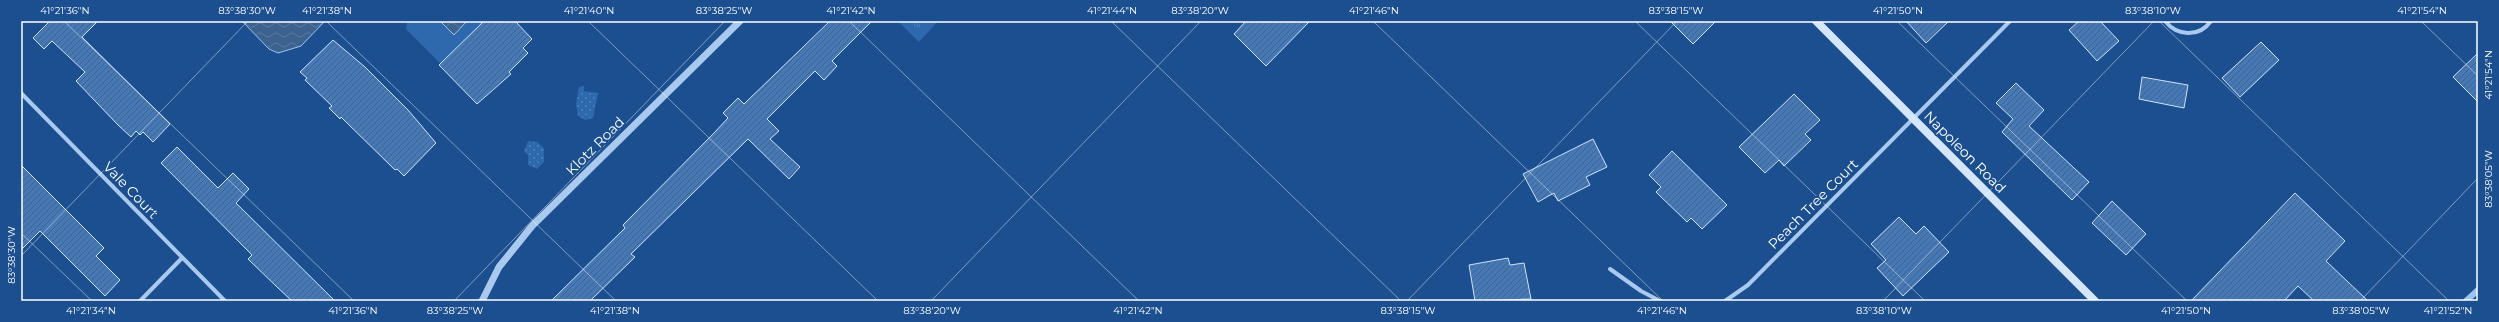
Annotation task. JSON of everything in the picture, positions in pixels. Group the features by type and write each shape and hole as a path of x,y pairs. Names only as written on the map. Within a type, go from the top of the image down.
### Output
{"main road":[{"name":"Napoleon Road","path":"1816,21 2095,301"}],"street":[{"name":"Klotz Road","path":"482,301 499,267 532,226 740,21"},
{"name":"Peach Tree Court","path":"1725,301 1748,284 2010,21"},
{"path":"2165,21 2176,31 2184,34 2201,30 2211,21"},
{"name":"Vale Court","path":"21,93 225,301"},
{"path":"140,301 182,258"},
{"path":"1610,269 1641,291 1660,301"}],"green space":[{"path":"407,21 484,21 441,64 406,29"},
{"path":"898,21 938,21 919,42"},
{"path":"584,86 584,91 598,93 593,118 585,120 578,116 576,104 579,87"},
{"path":"528,141 537,142 544,148 544,162 537,169 528,165 528,155 524,151"}],"water":[{"path":"242,21 325,21 301,46 278,53 269,49"},
{"path":"440,21 473,21 466,22 454,35"}],"building":[{"path":"50,21 98,21 82,37 170,124 153,142 143,132 140,135 136,131 131,137 76,81 85,72 52,41 44,49 33,38"},
{"path":"484,21 515,21 532,39 523,48 528,53 509,72 511,74 477,104 439,65"},
{"path":"830,21 872,21 832,61 837,66 824,80 815,71 767,119 779,131 770,139 800,167 789,179 748,139 631,254 635,257 590,301 551,301 625,228 623,225 728,118 723,113 738,98 744,104"},
{"path":"1246,21 1310,21 1266,66 1234,34"},
{"path":"1670,21 1716,21 1693,44"},
{"path":"1906,21 1949,21 1926,43"},
{"path":"2079,21 2100,21 2119,41 2097,61 2069,30"},
{"path":"333,40 365,67 408,110 436,143 404,176 397,169 395,170 341,117 340,119 329,108 332,106 305,80 307,78 300,72"},
{"path":"2261,42 2279,60 2240,97 2222,78"},
{"path":"2478,53 2478,102 2453,77"},
{"path":"2142,77 2188,85 2184,108 2139,99"},
{"path":"2016,83 2044,110 2029,126 2089,182 2072,200 2002,132 2013,119 1996,103"},
{"path":"1794,94 1820,120 1805,134 1811,140 1784,166 1779,160 1765,173 1739,147"},
{"path":"1593,139 1607,167 1586,177 1590,185 1558,201 1554,193 1538,202 1523,174"},
{"path":"177,147 218,188 233,173 249,189 236,203 335,301 292,301 248,259 252,255 161,163"},
{"path":"1672,151 1727,205 1702,229 1691,218 1687,222 1656,192 1661,187 1649,175"},
{"path":"21,165 104,248 96,256 120,280 105,296 40,231 21,250"},
{"path":"2295,193 2345,241 2326,261 2368,301 2314,301 2298,286 2284,301 2191,301"},
{"path":"2112,201 2146,234 2126,255 2092,223"},
{"path":"1899,217 1916,234 1924,226 1949,252 1903,296 1877,268 1886,260 1871,244"},
{"path":"1508,258 1510,265 1524,263 1531,299 1475,301 1469,265"}],"waterway":[{"path":"2466,301 2478,290"}]}
